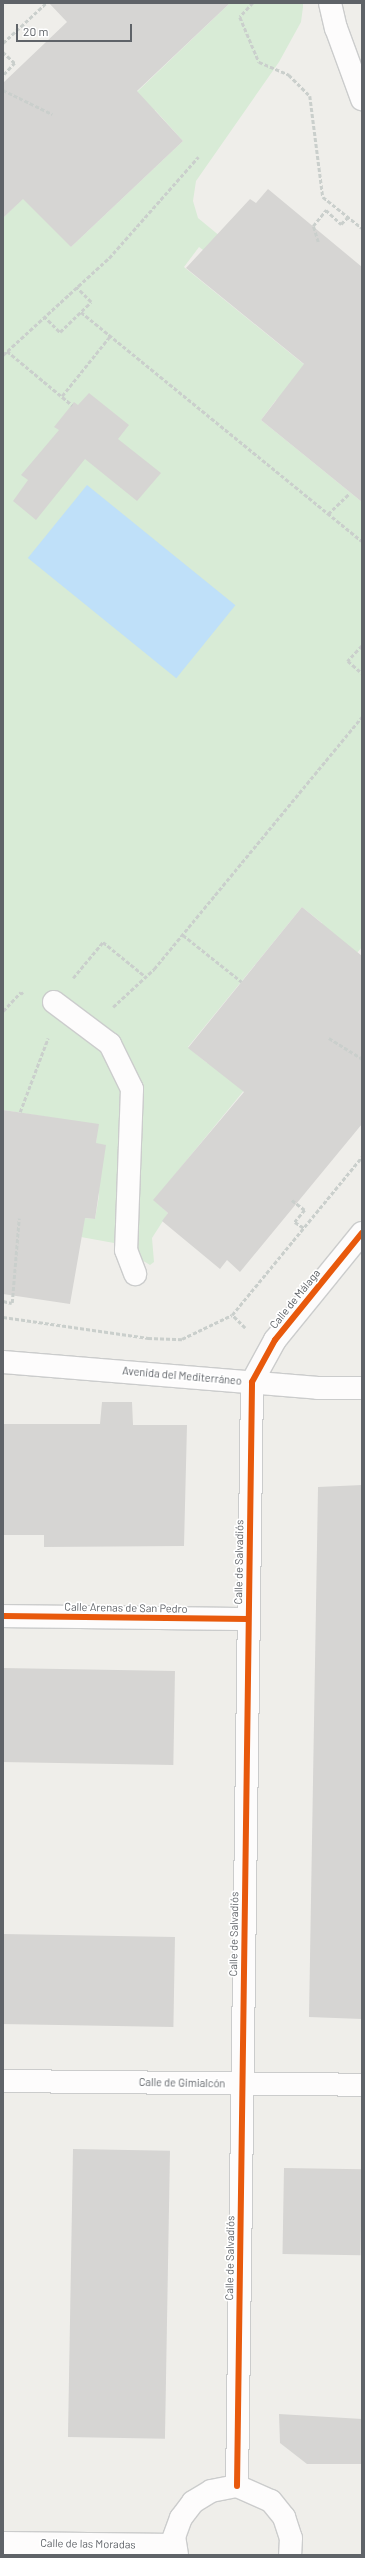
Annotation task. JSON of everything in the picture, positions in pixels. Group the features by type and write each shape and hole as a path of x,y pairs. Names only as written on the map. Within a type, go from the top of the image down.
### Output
{"street":[{"path":"330,3 336,28 362,99"},
{"path":"51,1007 110,1044 132,1089 126,1250 135,1274"},
{"name":"Calle de Málaga","path":"252,1382 275,1340 362,1233"},
{"name":"Avenida del Mediterráneo","path":"3,1362 318,1388 362,1388"},
{"name":"Calle de Salvadiós","path":"237,2486 252,1382"},
{"name":"Calle Arenas de San Pedro","path":"3,1616 248,1619"},
{"name":"Calle de Gimialcón","path":"3,2081 362,2085"},
{"path":"175,2550 181,2518 193,2502 211,2491 237,2486 271,2501 284,2518 291,2538 290,2555"},
{"name":"Calle de las Moradas","path":"3,2542 175,2550"}],"path":[{"path":"3,43 46,3"},
{"path":"253,3 240,17 258,62 289,75 310,96 323,197 362,228"},
{"path":"3,52 15,63 3,76"},
{"path":"3,90 52,114"},
{"path":"3,355 109,258 198,157"},
{"path":"318,242 313,226 326,210 341,224 348,217"},
{"path":"44,316 60,332 91,302 76,287"},
{"path":"81,312 362,542"},
{"path":"62,396 110,336"},
{"path":"7,352 72,405"},
{"path":"328,514 350,493"},
{"path":"362,646 348,661 362,673"},
{"path":"108,1003 113,1007 146,977 183,935 362,717"},
{"path":"183,935 242,982"},
{"path":"20,1112 53,1024 51,1007 103,942 146,977"},
{"path":"73,978 79,982"},
{"path":"3,1012 21,992 51,1007"},
{"path":"329,1038 362,1059"},
{"path":"3,1317 148,1338 182,1339 232,1315 362,1157"},
{"path":"292,1200 305,1210 296,1222 304,1228"},
{"path":"3,1301 12,1302 19,1218"},
{"path":"232,1315 251,1334 275,1340"}],"green space":[{"path":"230,3 303,3 301,22 279,62 196,181 193,201 198,218 221,237 207,253 199,247 184,267 338,392 276,400 261,420 362,502 362,947 331,984 322,923 302,907 188,1047 207,1063 269,1060 154,1200 168,1213 152,1238 154,1262 150,1265 114,1243 81,1237 84,1218 95,1219 99,1196 96,1143 98,1125 3,1110 3,218 42,180 71,247 183,141 155,110 136,129 118,110"}],"water":[{"path":"87,485 235,605 176,678 28,558"}],"building":[{"path":"49,3 230,3 137,91 183,141 71,247 23,199 3,218 3,83 67,22"},
{"path":"268,189 362,267 362,502 261,420 304,364 186,268 250,199 256,203"},
{"path":"89,393 129,425 118,439 161,473 137,501 85,459 36,520 13,501 28,480 21,475 59,430 54,427 74,402 78,405"},
{"path":"302,907 362,956 362,1124 240,1272 227,1260 220,1269 162,1221 168,1213 153,1200 244,1092 188,1048"},
{"path":"3,1110 99,1124 96,1143 106,1145 95,1219 85,1218 70,1304 3,1294"},
{"path":"102,1402 132,1402 133,1425 187,1425 184,1546 44,1547 44,1535 3,1535 3,1424 100,1424"},
{"path":"362,1485 362,2019 309,2017 318,1487"},
{"path":"3,1668 175,1671 173,1765 3,1762"},
{"path":"3,1934 175,1937 173,2027 3,2024"},
{"path":"73,2149 170,2151 165,2439 68,2437"},
{"path":"284,2168 362,2169 360,2255 282,2254"},
{"path":"279,2414 362,2419 362,2464 307,2464 280,2443"}],"cycle path":[{"path":"237,2486 252,1382 275,1340 362,1233"},
{"path":"3,1616 248,1619"}]}
